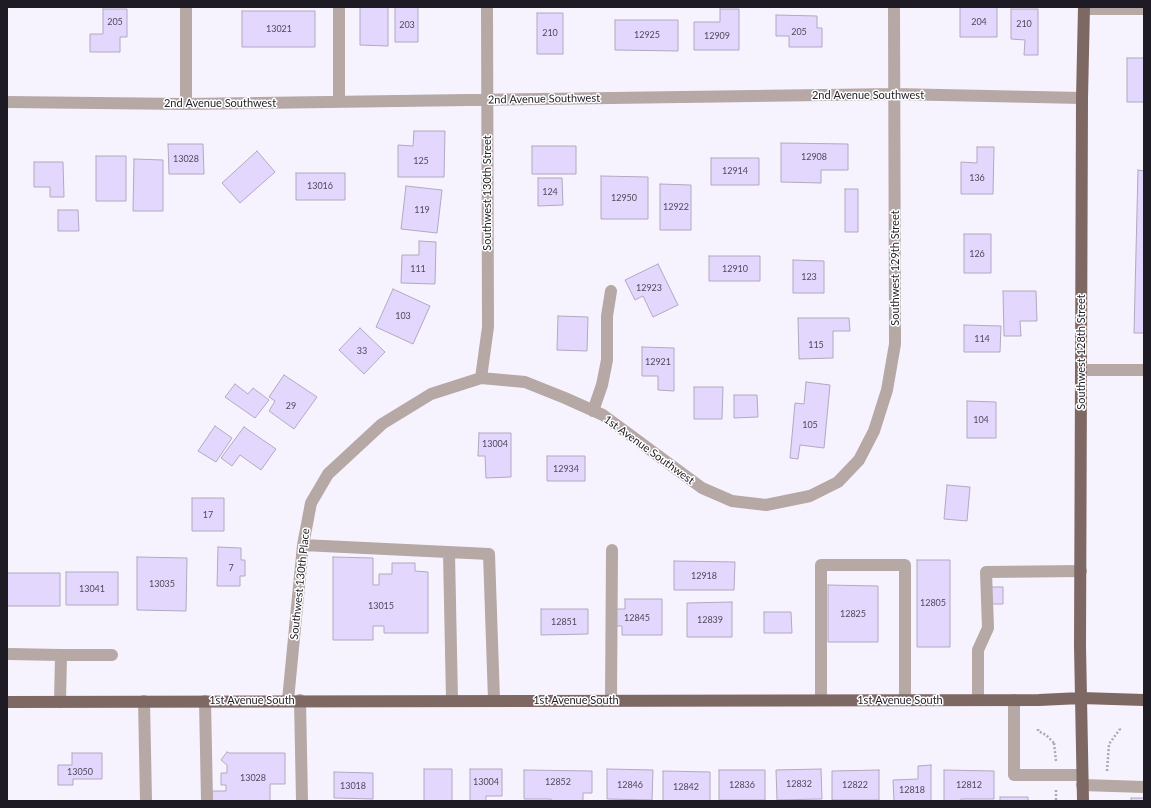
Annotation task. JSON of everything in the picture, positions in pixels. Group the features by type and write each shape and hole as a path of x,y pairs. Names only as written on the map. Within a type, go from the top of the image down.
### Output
{"main road":[{"name":"Southwest 128th Street","path":"1083,801 1081,698 1081,370 1082,98 1084,8"},
{"name":"1st Avenue South","path":"7,702 294,700 1014,700 1081,698 1144,700"}],"street":[{"path":"186,7 186,104"},
{"path":"339,7 339,102"},
{"name":"Southwest 130th Street","path":"481,378 488,327 487,7"},
{"name":"Southwest 129th Street","path":"810,496 838,482 859,460 874,431 887,390 895,344 894,7"},
{"path":"1084,8 1144,9"},
{"name":"2nd Avenue Southwest","path":"7,102 186,104 894,94 1082,98"},
{"path":"593,411 602,385 607,360 607,316 611,291"},
{"path":"1081,370 1144,370"},
{"name":"1st Avenue Southwest","path":"328,474 382,424 431,394 481,378 525,382 603,415 702,488 732,501 766,505 810,496"},
{"name":"Southwest 130th Place","path":"302,801 294,700 303,545 311,503 328,474"},
{"path":"303,545 488,554 494,700"},
{"path":"611,700 612,550"},
{"path":"449,552 452,700"},
{"path":"821,700 821,565 905,565 905,700"},
{"path":"978,700 978,650 988,628 986,572 1081,572"},
{"path":"9,654 112,655"},
{"path":"60,702 61,655"},
{"path":"1014,700 1014,775 1082,780 1144,787"},
{"path":"144,701 146,801"},
{"path":"205,701 207,801"}],"path":[{"path":"1106,743 1109,744 1120,730 1119,727"},
{"path":"1038,729 1038,732 1046,735 1054,743"}],"building":[{"path":"360,7 388,7 388,46 360,45"},
{"path":"395,7 418,7 418,42 395,42"},
{"path":"960,7 997,7 997,37 960,37"},
{"path":"103,9 127,9 127,37 120,37 120,52 90,52 90,34 103,34"},
{"path":"720,9 739,9 739,50 694,50 694,22 720,22"},
{"path":"1011,9 1038,9 1038,55 1024,55 1025,40 1011,39"},
{"path":"242,11 315,11 315,47 242,47"},
{"path":"537,13 563,13 563,54 537,54"},
{"path":"776,15 817,16 817,28 822,28 822,47 789,47 789,36 776,36"},
{"path":"615,20 678,20 678,51 615,50"},
{"path":"1127,58 1144,58 1144,102 1127,102"},
{"path":"414,131 445,131 444,177 398,177 398,145 413,146"},
{"path":"781,143 848,144 848,170 821,170 821,183 781,182"},
{"path":"168,144 203,144 204,174 169,174"},
{"path":"532,146 576,146 576,174 532,174"},
{"path":"977,147 994,147 993,194 961,194 961,162 977,163"},
{"path":"257,151 275,172 240,203 222,183"},
{"path":"96,156 126,156 126,201 96,201"},
{"path":"711,158 759,158 759,185 711,185"},
{"path":"134,159 163,160 163,211 133,211"},
{"path":"34,162 63,162 64,197 50,197 50,187 34,187"},
{"path":"1138,170 1144,171 1144,333 1134,333"},
{"path":"296,173 345,173 345,200 296,200"},
{"path":"601,176 648,177 648,219 601,219"},
{"path":"538,178 562,178 563,205 538,206"},
{"path":"660,184 691,185 691,230 660,230"},
{"path":"406,186 442,190 437,233 401,229"},
{"path":"845,189 858,189 858,232 845,232"},
{"path":"58,210 78,210 79,231 58,231"},
{"path":"964,234 991,234 991,273 964,273"},
{"path":"419,241 436,242 435,284 401,283 402,255 419,255"},
{"path":"709,256 760,256 760,281 709,281"},
{"path":"793,260 824,261 824,293 793,293"},
{"path":"658,264 678,305 653,317 643,296 635,300 625,280"},
{"path":"393,289 430,306 413,344 376,327"},
{"path":"1003,291 1036,291 1037,321 1020,321 1021,336 1004,336"},
{"path":"558,316 588,317 587,351 557,350"},
{"path":"798,318 849,318 850,331 833,331 833,358 799,359"},
{"path":"964,325 1001,326 1000,352 964,352"},
{"path":"360,328 385,352 364,374 339,350"},
{"path":"642,347 674,348 674,391 658,390 658,376 642,376"},
{"path":"284,375 317,397 294,429 269,411 275,401 269,397"},
{"path":"806,382 830,385 824,448 800,445 798,459 790,458 795,403 804,404"},
{"path":"235,384 248,394 253,388 269,400 255,418 225,397"},
{"path":"694,387 723,387 722,419 694,419"},
{"path":"734,395 757,395 758,417 734,418"},
{"path":"967,401 996,402 996,438 967,438"},
{"path":"215,426 232,438 216,462 198,451"},
{"path":"244,427 276,449 261,470 240,455 232,466 221,458"},
{"path":"479,433 511,433 511,477 486,478 485,456 478,456"},
{"path":"547,456 585,456 585,481 547,481"},
{"path":"947,485 970,487 967,521 944,519"},
{"path":"192,498 224,498 224,531 192,531"},
{"path":"218,547 241,548 241,560 245,560 245,576 240,576 240,586 217,586"},
{"path":"137,557 187,558 186,611 137,610"},
{"path":"333,557 373,558 373,585 379,585 379,574 392,574 392,563 415,563 415,571 428,572 428,633 384,633 384,626 373,626 373,640 333,640"},
{"path":"917,560 950,560 950,647 917,647"},
{"path":"674,561 735,562 734,590 674,590"},
{"path":"66,572 118,572 118,605 66,605"},
{"path":"7,573 60,573 60,606 7,606"},
{"path":"828,585 878,586 878,642 828,642"},
{"path":"990,587 1003,587 1003,604 990,604"},
{"path":"625,599 662,599 662,635 622,635 622,626 613,626 613,609 625,609"},
{"path":"732,602 732,637 687,637 687,603"},
{"path":"541,609 588,609 588,634 541,635"},
{"path":"764,612 791,612 792,633 764,633"},
{"path":"227,752 285,753 285,784 270,784 270,801 212,801 212,791 226,791 226,785 221,785 221,773 227,773 227,765 221,760"},
{"path":"72,753 102,753 102,779 73,779 73,785 58,785 58,765 72,765"},
{"path":"931,765 931,801 894,801 893,780 918,779 918,766"},
{"path":"424,769 452,769 452,801 424,801"},
{"path":"470,769 502,769 502,796 486,796 486,801 470,801"},
{"path":"607,769 653,770 652,800 607,799"},
{"path":"821,769 822,799 777,800 776,770"},
{"path":"524,770 592,771 592,793 583,793 583,801 524,799"},
{"path":"719,770 765,770 765,800 719,800"},
{"path":"879,770 879,800 832,800 832,771"},
{"path":"944,770 994,771 994,799 961,799 961,801 944,801"},
{"path":"663,771 710,772 710,801 663,801"},
{"path":"334,772 373,773 373,799 334,798"},
{"path":"1000,797 1028,797 1028,801 1000,801"},
{"path":"1131,798 1144,798 1144,801 1131,801"}]}
